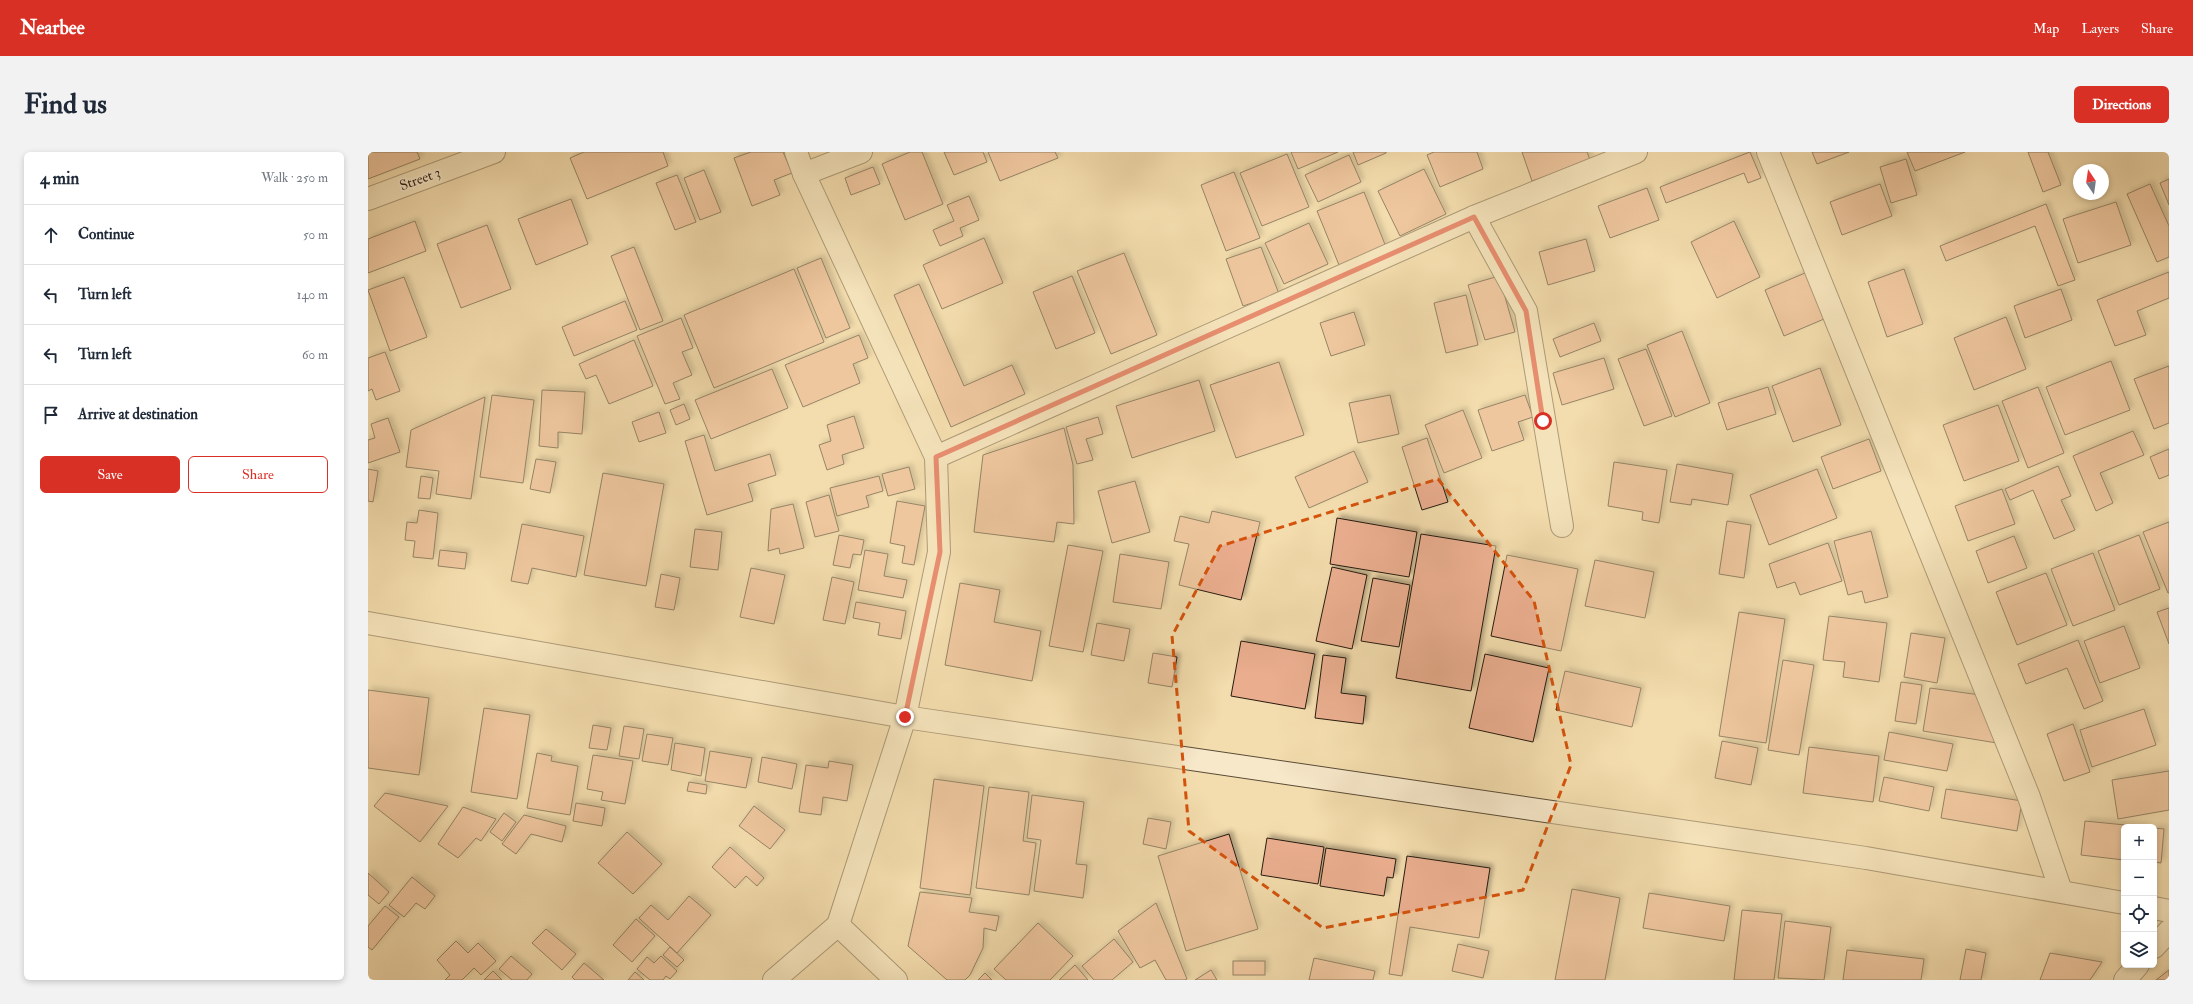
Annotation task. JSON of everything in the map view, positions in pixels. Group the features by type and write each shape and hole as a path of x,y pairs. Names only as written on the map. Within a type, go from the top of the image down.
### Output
{"street":[{"name":"Street 3","path":"368,199 494,152"},
{"path":"774,980 838,925 905,717 940,552 936,457 804,174 796,152"},
{"path":"804,174 861,152"},
{"path":"936,457 1474,217 1636,152"},
{"path":"1768,152 2029,797 2061,891"},
{"path":"1474,217 1526,311 1562,526"},
{"path":"368,623 905,717 1835,854 2061,891 2121,902"},
{"path":"2157,909 2169,911"},
{"path":"838,925 896,980"},
{"path":"2157,944 2169,931"},
{"path":"2125,980 2135,968"}],"highlighted area":[{"path":"1438,479 1534,601 1571,765 1523,890 1323,928 1189,831 1172,636 1220,546"}],"building":[{"path":"368,152 417,152 420,159 368,179"},
{"path":"584,152 663,152 668,166 587,199 570,158"},
{"path":"751,152 783,152 792,173 774,180 780,195 752,206 734,158"},
{"path":"910,152 922,152 943,204 905,220 882,164"},
{"path":"944,152 983,152 987,162 954,175"},
{"path":"988,152 1055,152 1058,158 1000,181"},
{"path":"1291,152 1338,152 1298,169"},
{"path":"1353,152 1386,152 1386,153 1358,165"},
{"path":"1434,152 1477,152 1483,169 1440,187 1427,155"},
{"path":"1522,152 1587,152 1590,160 1532,181"},
{"path":"1750,152 1761,178 1748,183 1744,173 1666,203 1660,187"},
{"path":"1812,152 1849,152 1817,164"},
{"path":"1907,152 1965,152 1915,171"},
{"path":"2028,152 2048,152 2061,185 2043,192"},
{"path":"1287,154 1309,207 1262,226 1240,173"},
{"path":"1349,155 1361,182 1318,202 1305,175"},
{"path":"1906,159 1917,195 1891,203 1880,167"},
{"path":"873,167 880,184 851,195 845,178"},
{"path":"1424,169 1446,214 1400,236 1378,191"},
{"path":"704,170 721,212 700,220 684,178"},
{"path":"1234,172 1260,238 1226,251 1201,185"},
{"path":"677,175 696,222 675,230 656,183"},
{"path":"2169,179 2169,205 2160,183"},
{"path":"1880,184 1892,216 1842,235 1830,202"},
{"path":"2150,184 2169,226 2169,257 2157,262 2127,194"},
{"path":"1647,188 1659,220 1610,238 1598,206"},
{"path":"1364,192 1386,247 1339,265 1317,211"},
{"path":"969,196 979,220 960,228 963,236 940,246 933,230 954,221 947,205"},
{"path":"571,199 588,244 536,265 518,219"},
{"path":"2116,202 2131,245 2078,263 2063,219"},
{"path":"2046,204 2075,280 2058,286 2035,226 1946,261 1940,246"},
{"path":"415,221 426,251 368,273 368,239"},
{"path":"1734,221 1760,277 1717,298 1691,242"},
{"path":"1309,223 1328,264 1284,284 1265,243"},
{"path":"487,225 511,289 461,308 437,244"},
{"path":"984,238 1003,283 942,309 923,265"},
{"path":"1586,239 1595,271 1548,285 1539,252"},
{"path":"634,247 663,321 640,330 611,256"},
{"path":"1261,247 1279,294 1243,306 1226,259"},
{"path":"1124,253 1157,335 1111,354 1077,271"},
{"path":"821,258 850,328 826,338 797,268"},
{"path":"794,269 824,342 714,388 684,315"},
{"path":"1904,269 1923,324 1887,337 1868,282"},
{"path":"2169,272 2169,298 2137,311 2146,335 2115,346 2097,300"},
{"path":"1805,273 1824,319 1784,336 1765,290"},
{"path":"1072,276 1095,333 1056,349 1033,292"},
{"path":"1499,276 1515,332 1485,340 1468,285"},
{"path":"404,277 427,337 390,351 368,290"},
{"path":"919,284 964,386 1012,365 1025,394 951,427 894,295"},
{"path":"2061,289 2072,320 2025,338 2014,306"},
{"path":"1466,295 1478,345 1446,353 1434,303"},
{"path":"625,301 637,330 574,356 562,327"},
{"path":"1354,312 1365,345 1331,356 1320,323"},
{"path":"2006,317 2026,369 1974,390 1954,338"},
{"path":"681,318 693,348 682,352 692,375 673,383 680,399 665,404 637,336"},
{"path":"1594,323 1601,341 1560,357 1553,339"},
{"path":"1682,331 1710,403 1675,417 1647,345"},
{"path":"859,335 868,358 853,364 860,383 803,407 785,365"},
{"path":"634,340 653,386 609,404 596,375 586,379 579,364"},
{"path":"1646,349 1672,416 1644,426 1618,359"},
{"path":"385,352 400,391 376,400 372,389 368,391 368,358"},
{"path":"1604,358 1614,389 1562,405 1553,373"},
{"path":"2111,361 2130,410 2065,435 2046,387"},
{"path":"1279,362 1304,435 1236,458 1210,385"},
{"path":"2169,366 2169,423 2154,429 2134,379"},
{"path":"1820,368 1841,425 1793,442 1772,386"},
{"path":"772,369 788,408 711,439 695,400"},
{"path":"1199,380 1215,431 1132,458 1116,406"},
{"path":"1768,387 1776,414 1727,430 1718,403"},
{"path":"2038,387 2064,453 2028,468 2002,401"},
{"path":"542,390 585,392 582,434 558,432 558,448 539,446"},
{"path":"492,395 534,400 523,483 480,477"},
{"path":"1390,395 1399,434 1358,443 1349,403"},
{"path":"1525,395 1533,417 1518,422 1524,440 1492,451 1478,410"},
{"path":"485,397 471,499 436,494 439,471 406,467 411,430"},
{"path":"684,404 690,419 676,425 670,410"},
{"path":"1998,405 2019,461 1964,481 1943,425"},
{"path":"1463,410 1482,458 1444,473 1425,425"},
{"path":"659,412 666,433 639,442 632,422"},
{"path":"854,416 864,448 842,455 844,464 827,470 819,445 831,441 827,425"},
{"path":"1098,417 1103,434 1086,439 1093,460 1077,464 1066,427"},
{"path":"388,418 400,452 368,463 368,440 375,438 371,424"},
{"path":"1064,428 1073,465 1074,524 1057,522 1054,542 974,532 983,455"},
{"path":"2133,431 2144,455 2100,473 2113,503 2096,511 2073,456"},
{"path":"704,435 715,471 770,454 776,475 748,484 753,501 707,515 685,441"},
{"path":"1427,438 1448,502 1422,510 1402,447"},
{"path":"1869,439 1881,471 1833,489 1821,457"},
{"path":"2169,449 2169,475 2159,479 2150,457"},
{"path":"1354,451 1368,482 1309,508 1295,477"},
{"path":"536,459 556,462 550,493 530,489"},
{"path":"1614,462 1667,470 1659,523 1642,520 1643,512 1608,506"},
{"path":"1677,464 1733,474 1728,505 1692,499 1691,505 1670,502"},
{"path":"2058,466 2071,496 2061,500 2075,530 2054,539 2033,490 2010,500 2005,489"},
{"path":"909,467 915,489 888,496 882,474"},
{"path":"368,469 378,471 373,502 368,501"},
{"path":"1817,469 1837,518 1769,545 1750,495"},
{"path":"603,473 664,484 646,586 584,575"},
{"path":"421,476 433,478 430,499 418,498"},
{"path":"879,476 883,491 866,496 869,507 837,516 830,488"},
{"path":"1135,481 1150,532 1112,543 1098,491"},
{"path":"2002,489 2015,524 1968,541 1955,506"},
{"path":"829,495 839,531 815,537 806,502"},
{"path":"897,501 925,506 914,565 902,563 905,546 890,543"},
{"path":"793,504 804,548 780,554 779,548 768,551 771,509"},
{"path":"419,510 438,513 433,559 413,557 415,541 405,540 407,522 417,523"},
{"path":"1212,511 1260,522 1241,600 1179,585 1189,544 1174,541 1180,516 1209,523"},
{"path":"1337,518 1417,532 1409,577 1330,564"},
{"path":"1727,521 1751,525 1744,578 1719,574"},
{"path":"2169,522 2169,593 2168,593 2143,532"},
{"path":"522,524 584,536 576,577 532,568 528,584 511,581"},
{"path":"695,529 722,532 718,570 690,567"},
{"path":"1871,531 1888,597 1865,603 1862,591 1848,595 1834,541"},
{"path":"1421,534 1496,546 1471,691 1396,678"},
{"path":"839,535 864,540 861,555 853,554 850,568 833,565"},
{"path":"2139,535 2160,589 2119,605 2098,551"},
{"path":"2014,536 2027,568 1988,583 1976,551"},
{"path":"1828,543 1842,581 1800,595 1795,582 1777,588 1769,564"},
{"path":"1068,545 1103,551 1083,652 1049,646"},
{"path":"440,550 467,553 465,569 438,566"},
{"path":"865,550 888,554 884,576 907,580 903,598 858,590"},
{"path":"2093,553 2115,610 2073,626 2051,569"},
{"path":"1120,554 1169,562 1161,609 1113,602"},
{"path":"1507,555 1578,569 1561,651 1491,636"},
{"path":"1595,560 1654,572 1645,618 1585,606"},
{"path":"1332,567 1367,575 1352,649 1316,641"},
{"path":"751,568 785,575 774,624 740,617"},
{"path":"2046,573 2067,625 2017,645 1996,592"},
{"path":"661,574 680,578 674,610 655,607"},
{"path":"832,577 854,582 845,624 823,620"},
{"path":"1373,578 1410,585 1399,647 1361,641"},
{"path":"960,583 1000,590 994,622 1041,631 1032,681 945,665"},
{"path":"856,602 906,611 901,639 878,635 880,623 853,618"},
{"path":"2169,608 2169,644 2157,612"},
{"path":"1739,612 1785,619 1766,743 1719,736"},
{"path":"1829,616 1887,623 1879,682 1843,677 1845,662 1823,660"},
{"path":"1097,623 1130,629 1124,661 1091,655"},
{"path":"2124,626 2140,668 2100,683 2084,641"},
{"path":"1911,633 1945,638 1937,683 1904,677"},
{"path":"2078,640 2103,701 2084,709 2067,668 2026,684 2018,664"},
{"path":"1241,641 1315,654 1305,709 1231,696"},
{"path":"1153,653 1177,657 1172,687 1148,683"},
{"path":"1485,654 1549,668 1533,742 1469,728"},
{"path":"1323,655 1346,658 1341,693 1366,696 1363,724 1315,718"},
{"path":"1783,660 1814,665 1799,755 1768,750"},
{"path":"1565,671 1641,688 1632,727 1556,710"},
{"path":"1901,682 1922,685 1916,724 1895,721"},
{"path":"1930,688 1980,695 1997,743 1923,731"},
{"path":"368,690 429,698 419,775 368,768"},
{"path":"484,708 530,715 517,799 471,792"},
{"path":"2144,709 2156,745 2092,767 2080,730"},
{"path":"2073,724 2090,772 2064,781 2047,734"},
{"path":"593,725 611,728 607,750 589,748"},
{"path":"624,726 644,729 639,759 619,756"},
{"path":"1889,732 1953,744 1947,771 1884,760"},
{"path":"647,734 673,738 668,765 642,761"},
{"path":"1722,741 1758,748 1751,785 1715,778"},
{"path":"675,743 705,748 701,776 671,770"},
{"path":"1809,747 1879,756 1873,802 1803,793"},
{"path":"710,751 752,758 746,788 705,781"},
{"path":"537,753 552,756 551,761 578,766 570,815 527,808"},
{"path":"593,755 633,761 625,804 601,800 603,792 587,789"},
{"path":"762,757 797,764 792,789 758,782"},
{"path":"829,761 853,765 847,801 823,797 821,815 799,812 806,765 828,768"},
{"path":"2169,771 2169,810 2118,819 2112,780"},
{"path":"1884,777 1934,787 1929,811 1879,801"},
{"path":"934,779 984,786 970,895 920,888"},
{"path":"689,782 707,785 706,794 687,791"},
{"path":"989,787 1029,792 1023,841 1036,843 1029,895 976,888"},
{"path":"1946,789 2022,801 2017,831 1941,818"},
{"path":"385,793 448,806 420,842 374,806"},
{"path":"1032,795 1084,802 1076,864 1087,865 1083,898 1034,891 1041,840 1027,838"},
{"path":"576,803 605,808 602,826 573,821"},
{"path":"754,806 785,830 770,849 739,826"},
{"path":"463,807 496,819 481,841 476,838 458,858 438,844"},
{"path":"504,813 516,822 502,841 490,832"},
{"path":"524,815 566,826 562,842 531,834 516,854 502,844"},
{"path":"1148,818 1171,822 1166,849 1143,844"},
{"path":"2085,821 2121,825 2121,860 2081,855"},
{"path":"2157,828 2164,829 2161,863 2157,862"},
{"path":"627,832 662,864 633,894 598,863"},
{"path":"1229,834 1258,929 1186,951 1158,856"},
{"path":"1267,838 1324,847 1318,884 1261,875"},
{"path":"730,847 764,878 757,886 746,876 735,888 712,867"},
{"path":"1326,848 1396,859 1393,878 1387,877 1384,896 1320,886"},
{"path":"1407,856 1490,868 1479,938 1410,927 1402,976 1389,974"},
{"path":"368,873 389,892 379,904 368,895"},
{"path":"412,877 435,896 425,909 416,903 404,917 389,905"},
{"path":"1572,889 1620,898 1605,980 1555,980"},
{"path":"920,892 972,898 969,912 999,916 996,931 984,928 983,948 970,975 965,980 947,980 908,946"},
{"path":"1649,893 1730,906 1724,941 1643,928"},
{"path":"689,896 711,915 677,953 639,918 651,905 668,920"},
{"path":"1156,903 1187,979 1185,980 1166,980 1155,960 1140,968 1118,931"},
{"path":"385,906 399,917 372,950 368,947 368,926"},
{"path":"1742,910 1782,914 1774,980 1734,980"},
{"path":"636,919 655,936 632,962 613,945"},
{"path":"1785,921 1831,927 1824,980 1778,978"},
{"path":"1038,923 1073,956 1050,980 1006,980 994,969"},
{"path":"546,929 576,954 562,970 532,943"},
{"path":"1114,939 1133,962 1112,980 1094,980 1082,966"},
{"path":"456,941 468,953 478,943 496,961 481,975 474,968 462,980 445,980 450,975 437,960"},
{"path":"1458,944 1489,951 1483,978 1452,971"},
{"path":"670,947 684,960 677,967 663,955"},
{"path":"1966,949 1986,953 1981,980 1960,980"},
{"path":"1847,950 1924,959 1921,980 1843,980"},
{"path":"2050,953 2102,962 2090,980 2040,980"},
{"path":"511,956 532,974 527,980 512,980 499,969"},
{"path":"661,956 677,971 670,979 666,976 663,980 650,980 637,969 647,957 654,963"},
{"path":"1314,958 1375,971 1373,980 1309,980"},
{"path":"1233,961 1265,961 1265,975 1233,975"},
{"path":"584,963 604,980 575,980 572,977"},
{"path":"1075,965 1088,980 1059,980"},
{"path":"1211,970 1217,980 1195,980"},
{"path":"2169,970 2169,980 2156,980"},
{"path":"493,971 502,980 484,980"},
{"path":"635,972 644,980 628,980"},
{"path":"985,973 992,980 978,980"}],"route":[{"path":"905,717 940,552 936,457 1474,217 1526,311 1543,421"}]}
